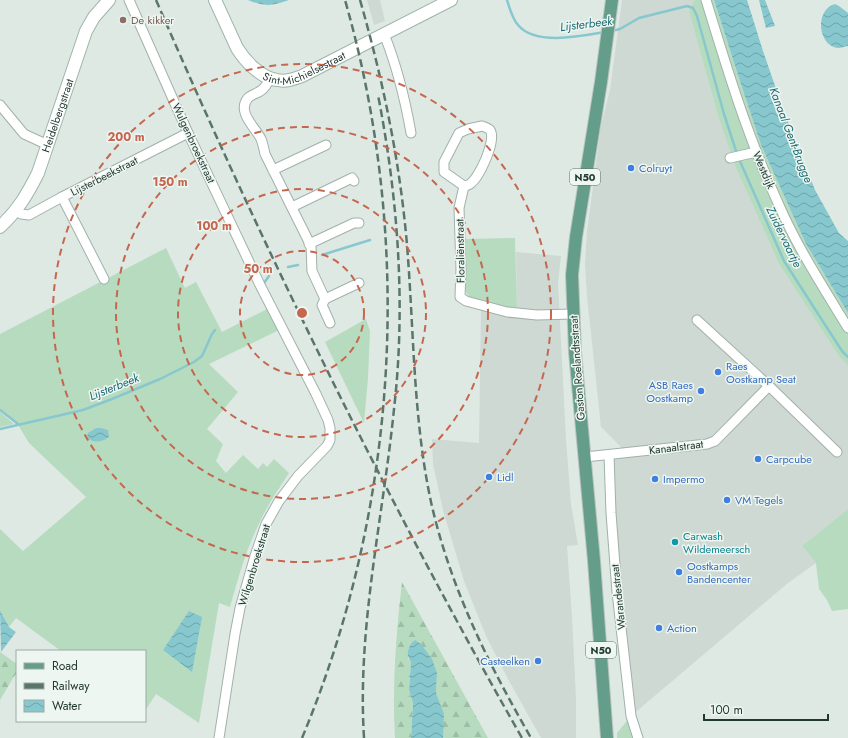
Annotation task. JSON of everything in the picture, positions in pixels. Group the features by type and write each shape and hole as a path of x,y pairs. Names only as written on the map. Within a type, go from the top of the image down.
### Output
{"main road":[{"name":"Heidelbergstraat","path":"0,227 16,210 30,190 48,145 86,31 97,12 109,0"},
{"name":"Sint-Michielsestraat","path":"215,0 236,48 241,55 254,68 270,79 278,81 291,80 302,76 450,0"},
{"name":"Gaston Roelandtsstraat","path":"607,738 595,569 573,314 573,254 612,0"}],"street":[{"name":"Wulgenbroekstraat","path":"129,0 188,133 260,285"},
{"name":"Westdijk","path":"706,0 732,84 756,152 778,204 799,247 848,328"},
{"path":"384,34 401,85 411,133"},
{"path":"270,79 264,88 249,96 244,106 247,119 261,139 265,154 311,246 312,271 325,299"},
{"path":"0,105 24,134 48,145"},
{"path":"475,127 486,127 492,134 492,143 476,178 470,185 464,186 444,172 444,162 459,134 475,127"},
{"name":"Lijsterbeekstraat","path":"16,210 21,214 29,215 188,133"},
{"path":"273,170 326,145"},
{"path":"731,158 756,152"},
{"path":"292,207 352,178 354,181"},
{"name":"Floraliënstraat","path":"464,186 459,208 462,269 460,298 508,312 537,315 573,314"},
{"name":"Lijsterbeekstraat","path":"62,197 104,279"},
{"path":"310,244 354,222 359,223"},
{"path":"330,324 322,305 325,299 359,283"},
{"name":"Wilgenbroekstraat","path":"219,738 240,608 250,571 266,524 279,501 298,476 326,446 330,440 331,434 328,420 319,400 260,285"},
{"path":"697,320 769,386 837,452"},
{"name":"Kanaalstraat","path":"585,457 707,444 715,441 769,386"},
{"name":"Warandestraat","path":"609,455 611,513 617,592 631,716 638,738"}],"shaded area":[{"path":"367,0 380,0 385,21 374,25"},
{"path":"622,0 694,0 689,12 718,116 735,166 779,264 838,355 848,366 848,509 802,546 816,563 788,583 631,716 615,508 615,466 613,458 621,447 601,427 585,264 587,232 601,125 610,90"},
{"path":"516,252 561,256 558,283 566,440 571,504 578,545 567,546 576,699 576,738 541,738 508,679 486,636 464,581 443,510 433,464 432,439 479,443 481,310 517,316"}],"green space":[{"path":"694,0 714,0 761,145 806,244 848,313 848,366 838,355 779,264 735,166 718,116 689,12"},
{"path":"515,238 517,311 469,297 466,292 465,239"},
{"path":"166,248 185,288 196,282 222,332 267,309 279,330 209,364 238,392 207,429 223,444 216,461 226,473 243,455 258,469 263,463 267,467 274,459 289,473 268,505 253,536 242,566 230,607 219,603 199,723 156,694 146,709 146,650 60,650 16,618 9,627 0,610 0,529 23,551 86,497 29,443 18,425 0,410 0,334"},
{"path":"366,319 370,331 364,423 325,342"},
{"path":"0,412 14,424 0,427"},
{"path":"848,509 848,609 832,611 827,600 819,589 816,563 802,546"},
{"path":"402,582 488,738 443,738 443,714 436,693 437,673 408,648 408,659 411,662 409,690 413,703 411,738 395,738 395,660"},
{"path":"0,652 16,663 16,674 0,700"},
{"path":"631,716 638,738 617,738 617,733"}],"water":[{"path":"248,0 289,0 278,4 264,5"},
{"name":"Kanaal Gent-Brugge","path":"714,0 747,0 783,109 815,190 839,233 848,241 848,313 806,244 761,145"},
{"path":"759,0 765,0 775,26 766,28"},
{"path":"835,4 848,13 848,46 839,48 831,46 826,41 821,28 821,20 824,13 828,8"},
{"path":"96,428 108,430 109,437 98,442 89,439 87,437 88,433"},
{"path":"0,610 9,627 16,632 1,652"},
{"path":"189,611 202,617 192,672 163,650"},
{"path":"415,640 421,644 432,659 437,673 436,693 444,714 443,738 411,738 413,703 409,690 411,662 408,656 408,650"}],"waterway":[{"name":"Lijsterbeek","path":"507,0 518,25 536,36 559,38 584,36 605,32"},
{"name":"Lijsterbeek","path":"612,31 620,29 639,18 687,6 693,8 697,16 724,114 737,154"},
{"name":"Zuidervaartje","path":"739,159 784,261 842,351 848,357"},
{"name":"Lijsterbeek","path":"322,255 370,240"},
{"name":"Lijsterbeek","path":"288,267 298,265"},
{"name":"Lijsterbeek","path":"264,283 269,276"},
{"name":"Lijsterbeek","path":"0,429 83,410 160,379 194,362 202,356 215,330"},
{"path":"0,410 18,424"}],"railway":[{"path":"156,0 240,188 329,374 423,557 522,738"},
{"path":"302,738 335,650 359,559 376,466 386,372 387,278 381,184 367,91 345,0"},
{"path":"360,0 390,121 400,183 407,245 417,406 425,470 431,502 449,564 472,624 485,653 531,738"},
{"path":"364,738 364,655 372,573 394,409 398,370 399,331 398,252 395,212 391,173 378,95"}],"place":[{"name":"De kikker","path":"123,20"},
{"name":"Colruyt","path":"631,168"},
{"name":"Raes Oostkamp Seat","path":"718,372"},
{"name":"ASB Raes Oostkamp","path":"701,391"},
{"name":"Carpcube","path":"758,459"},
{"name":"Lidl","path":"489,477"},
{"name":"Impermo","path":"655,479"},
{"name":"VM Tegels","path":"727,500"},
{"name":"Carwash Wildemeersch","path":"675,542"},
{"name":"Oostkamps Bandencenter","path":"679,572"},
{"name":"Action","path":"659,628"},
{"name":"Casteelken","path":"538,661"}]}
